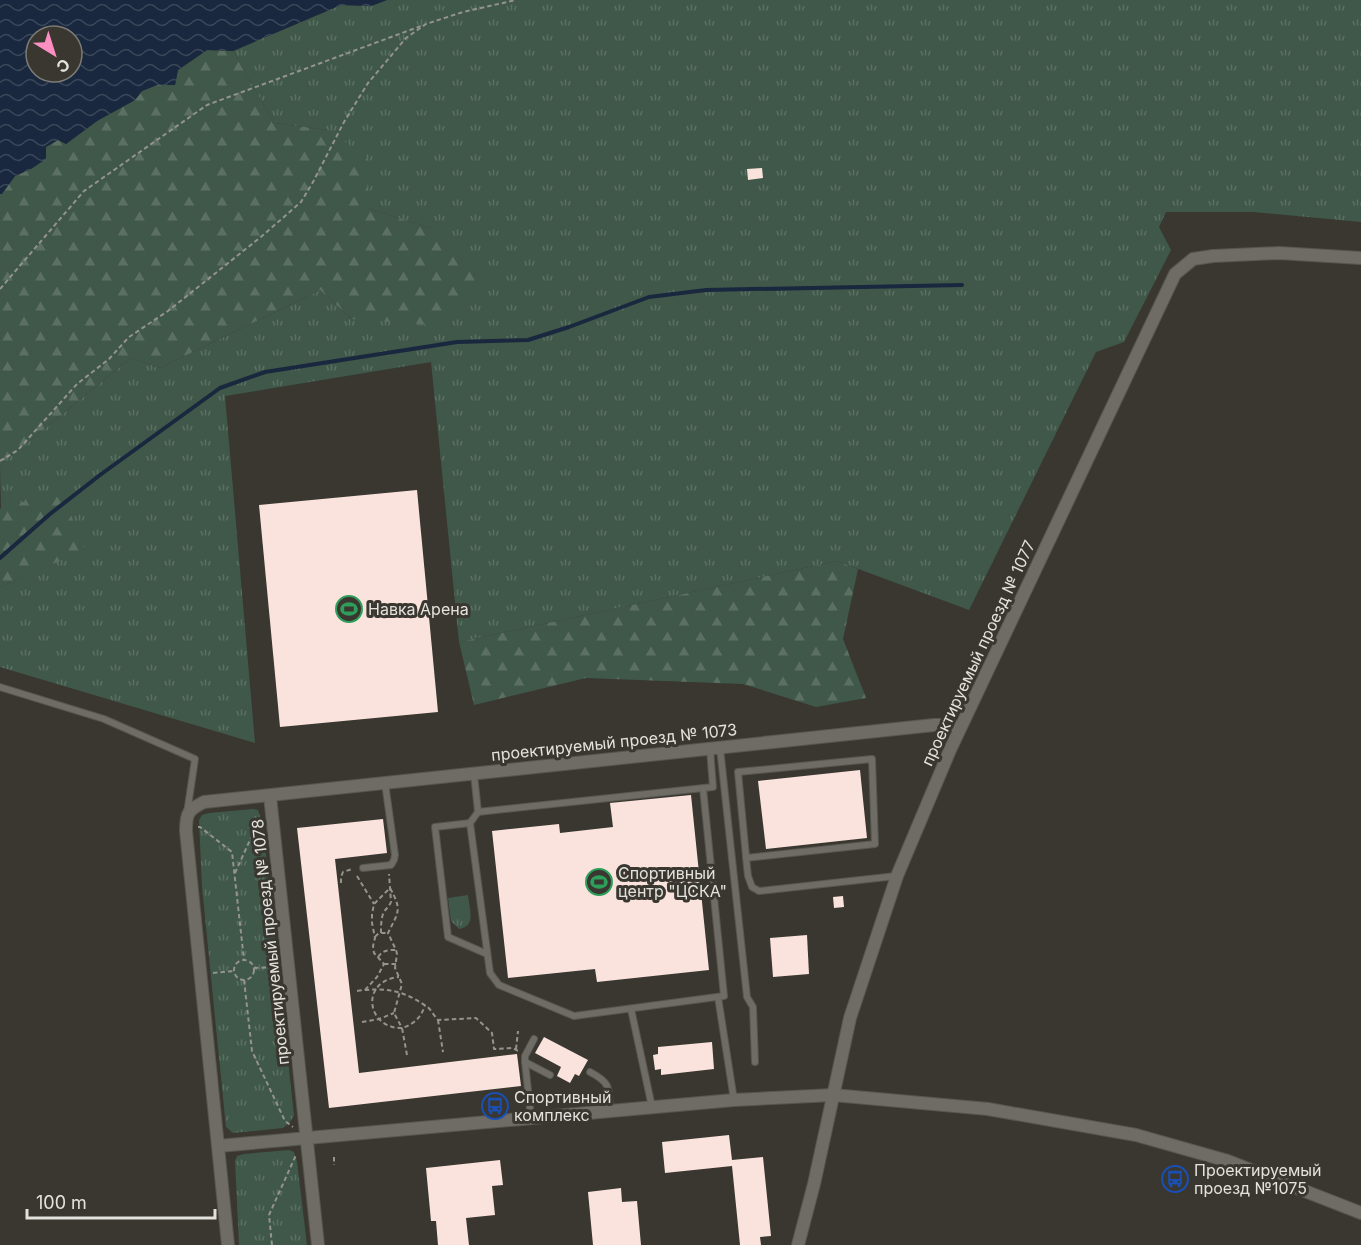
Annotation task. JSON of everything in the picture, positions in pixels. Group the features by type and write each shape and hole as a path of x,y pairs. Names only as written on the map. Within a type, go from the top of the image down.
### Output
{"street":[{"name":"проектируемый проезд № 1077","path":"798,1245 814,1184 850,1018 897,876 960,728 1174,274 1193,259 1213,256 1279,253 1361,258"},
{"name":"проектируемый проезд № 1073","path":"270,796 934,725 950,725 960,728"},
{"name":"проектируемый проезд № 1078","path":"186,817 192,808 204,802 270,796 318,1245"},
{"path":"186,817 228,1245"},
{"path":"218,1146 734,1100 833,1095 988,1109 1136,1136 1228,1161 1361,1213"}],"lane":[{"path":"0,687 104,719 195,759 186,817"},
{"path":"478,812 713,787 715,748"},
{"path":"715,748 747,996 753,1007 755,1062"},
{"path":"746,858 875,844 872,759 738,771 746,858 748,876 752,887 759,891 897,876"},
{"path":"474,774 478,812 470,823 490,973 499,986 574,1016 724,996 703,788"},
{"path":"363,868 391,865 394,860 385,783"},
{"path":"470,823 435,827 448,938 487,954"},
{"path":"718,997 734,1100"},
{"path":"631,1009 652,1107"},
{"path":"531,1118 525,1059 534,1039"},
{"path":"525,1059 550,1075"},
{"path":"590,1072 607,1085 610,1111"}],"path":[{"path":"0,289 84,191 207,105 426,24 463,12 516,0"},
{"path":"0,461 18,450 77,384 109,359 129,338 168,311 301,202 368,83 406,39 426,24"},
{"path":"234,876 263,813"},
{"path":"196,827 200,827 231,852 244,960"},
{"path":"381,933 382,917 391,902 388,865"},
{"path":"341,883 343,872 352,869 374,904"},
{"path":"390,888 374,904 372,923 375,938 373,946 374,953 384,964 396,964"},
{"path":"388,933 399,907 390,888"},
{"path":"375,938 378,934 388,933"},
{"path":"388,933 396,950 396,964 402,984 394,1013 402,1028 406,1055"},
{"path":"378,958 381,952 396,950"},
{"path":"244,960 252,964 254,968 253,974 244,980 239,978 234,971 235,965 244,960"},
{"path":"365,990 377,977 384,964"},
{"path":"254,968 280,966"},
{"path":"207,973 234,971"},
{"path":"399,977 384,981 375,988 372,999 379,1019 388,1026 402,1028 416,1021 421,1016 425,1005"},
{"path":"244,980 252,1051 285,1121 308,1138"},
{"path":"357,991 375,988 400,993 428,1007 438,1020 443,1052"},
{"path":"362,1022 394,1013"},
{"path":"438,1020 476,1018 492,1033 494,1049 516,1049"},
{"path":"518,1031 516,1049 519,1057 525,1059"},
{"path":"272,1245 269,1215 297,1152"},
{"path":"334,1157 334,1165"}],"green space":[{"path":"387,0 1361,0 1361,222 1253,212 1166,212 1159,227 1171,250 1124,342 1096,352 969,610 837,561 459,642 431,362 225,396 255,743 0,667 0,587 85,549 1,509 0,465 131,358 160,368 320,290 352,319 434,229 368,208 328,130 274,123 233,51 341,5 371,6"},
{"path":"207,50 233,51 274,123 328,130 367,157 368,208 434,229 489,275 443,326 352,319 320,290 160,368 131,358 0,465 0,194 15,176 31,169 46,147 58,140 66,144 97,121 135,100 142,91 157,85 175,85 178,70"},
{"path":"61,490 85,550 0,587 0,508"},
{"path":"837,561 858,569 843,639 866,698 816,707 743,684 586,678 474,705 459,642"},
{"path":"258,810 263,826 294,1116 283,1128 233,1133 226,1127 202,887 199,820 202,815 209,813"},
{"path":"468,895 470,921 465,927 459,929 451,921 448,898"},
{"path":"289,1150 294,1152 297,1162 307,1245 239,1245 235,1161 237,1156"}],"water":[{"path":"0,0 387,0 371,6 341,5 233,51 207,50 178,70 175,85 157,85 142,91 135,100 97,121 66,144 58,140 46,147 46,159 15,176 0,194"}],"building":[{"path":"762,168 763,178 748,180 747,169"},
{"name":"Навка Арена","path":"417,490 438,712 280,727 259,505"},
{"path":"860,770 867,838 766,849 758,781"},
{"name":"Спортивный центр \"ЦСКА\"","path":"691,795 709,970 597,982 595,969 508,978 492,831 559,824 560,833 613,827 610,803"},
{"path":"383,819 387,853 335,859 359,1073 517,1054 521,1086 329,1108 297,828"},
{"path":"843,896 844,907 834,908 833,897"},
{"path":"807,935 809,974 773,977 770,938"},
{"path":"544,1037 588,1060 579,1076 575,1074 570,1083 557,1076 561,1067 535,1053"},
{"path":"712,1042 714,1069 661,1075 661,1069 655,1070 653,1055 658,1054 658,1047"},
{"path":"729,1135 732,1160 763,1157 771,1236 760,1237 761,1245 740,1245 732,1166 665,1173 662,1142"},
{"path":"500,1160 503,1185 492,1186 495,1215 466,1218 469,1245 438,1245 436,1221 431,1221 426,1168"},
{"path":"621,1188 622,1202 637,1201 641,1245 593,1245 588,1192"}],"waterway":[{"path":"0,558 50,514 100,475 220,388 265,372 457,342 528,340 649,297 706,290 962,285"}],"place":[{"name":"Навка Арена","path":"349,609"},
{"name":"Спортивный центр \"ЦСКА\"","path":"599,882"},
{"name":"Спортивный комплекс","path":"495,1106"},
{"name":"Проектируемый проезд №1075","path":"1175,1179"}]}
